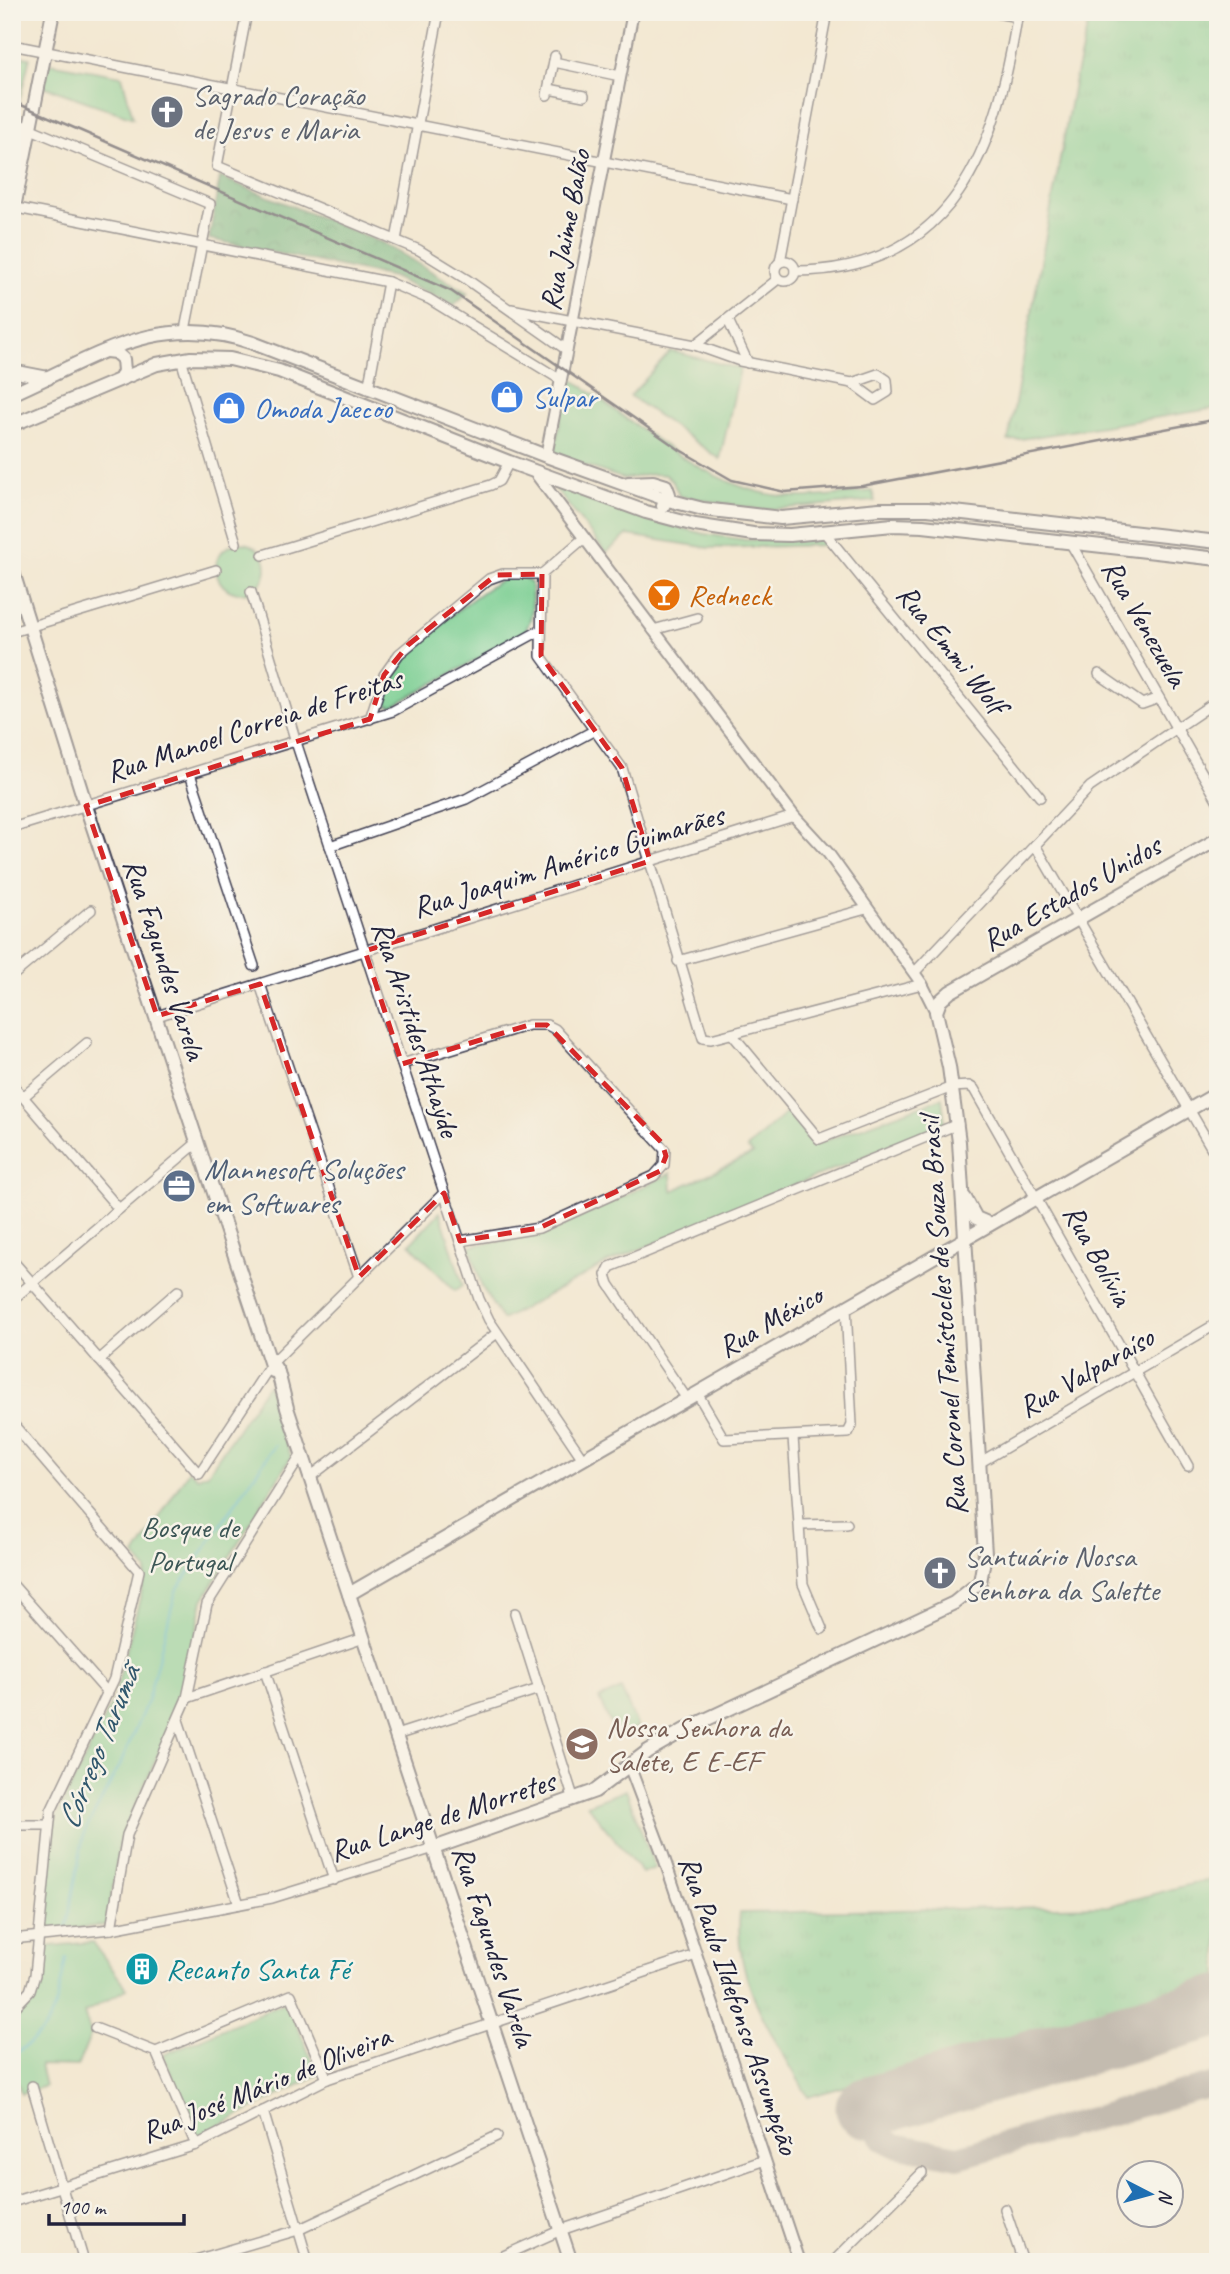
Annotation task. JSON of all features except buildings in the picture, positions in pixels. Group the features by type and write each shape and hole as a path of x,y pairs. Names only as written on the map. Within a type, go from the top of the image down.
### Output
{"main road":[{"path":"13,211 53,12"},
{"path":"12,394 150,334 186,330 239,338 621,484 668,500 723,512 781,518 879,509 928,509 1218,542"},
{"path":"106,351 115,352 123,359 124,371 121,378"},
{"path":"12,425 121,378 181,359 213,357 262,366 509,462 646,512 695,525 753,534 825,533 909,525 1218,559"},
{"path":"12,371 48,378"},
{"path":"457,442 456,432 470,428"},
{"path":"646,512 660,509 668,500"},
{"name":"Rua Fagundes Varela","path":"12,569 86,806 272,1363 280,1397 287,1408 571,2262"},
{"name":"Rua Estados Unidos","path":"936,1012 940,1000 950,992 1218,839"},
{"name":"Rua Coronel Temístocles de Souza Brasil","path":"936,1012 958,1124 985,1565 980,1582"},
{"name":"Rua México","path":"349,1594 1218,1093"},
{"path":"962,1191 973,1214 990,1224"},
{"name":"Rua Lange de Morretes","path":"434,1848 574,1800 603,1787 655,1746 696,1724 954,1603 980,1582"}],"street":[{"path":"247,12 217,166 396,240 443,264 566,351"},
{"path":"396,240 439,12"},
{"name":"Rua Jaime Balão","path":"546,456 633,12"},
{"path":"778,279 775,270 780,262 827,12"},
{"path":"795,271 839,270 876,260 909,242 940,213 975,164 991,132 1005,90 1018,15 991,12"},
{"path":"12,45 792,199"},
{"path":"584,96 548,92 554,59 620,76"},
{"path":"12,121 210,204 186,330"},
{"path":"13,211 202,243 388,282 429,299 561,380"},
{"path":"780,262 790,263 795,271"},
{"path":"778,279 787,281 795,271"},
{"path":"695,345 778,279"},
{"path":"368,388 388,282"},
{"path":"507,308 695,345 748,363 852,383"},
{"path":"728,320 748,363"},
{"path":"742,349 765,366"},
{"path":"181,359 236,543"},
{"path":"263,555 491,485 499,481 509,462"},
{"path":"533,470 794,816 823,845 866,909 915,973 936,1012"},
{"name":"Rua Emmi Wolf","path":"825,533 1040,797"},
{"path":"370,719 384,675 408,645 496,575 542,574 584,538"},
{"name":"Rua Venezuela","path":"1070,542 1218,802"},
{"path":"12,632 216,570"},
{"path":"542,574 541,656 622,768 703,1038 732,1034 922,985 935,992 950,992"},
{"name":"Rua Aristides Athaýde","path":"251,592 296,742 479,1299 497,1333 583,1459"},
{"path":"653,630 697,618"},
{"name":"Rua Manoel Correia de Freitas","path":"12,828 399,709 541,630"},
{"path":"1099,674 1142,704 1159,698"},
{"path":"915,973 1101,778 1218,700"},
{"path":"330,846 474,795 596,730"},
{"path":"190,774 254,966"},
{"name":"Rua Joaquim Américo Guimarães","path":"157,1016 794,816"},
{"path":"1035,845 1218,1158"},
{"path":"12,976 91,909"},
{"path":"678,961 866,909"},
{"path":"260,984 359,1277"},
{"path":"402,1064 529,1025 547,1025 555,1029 666,1150 664,1165 654,1175 550,1224 529,1231 460,1241"},
{"path":"732,1034 819,1139 952,1087"},
{"path":"23,1097 86,1043"},
{"path":"12,1084 119,1209"},
{"name":"Rua Bolívia","path":"952,1087 969,1086 979,1095 1188,1466"},
{"path":"846,1307 851,1430 845,1434 724,1439 609,1284 607,1271 613,1264 958,1124"},
{"path":"12,1300 198,1142"},
{"path":"12,1260 199,1474 272,1363 444,1193"},
{"path":"99,1360 178,1291"},
{"name":"Rua Valparaíso","path":"979,1463 1218,1323"},
{"path":"310,1477 497,1333"},
{"path":"12,1423 139,1571 122,1654 108,1693 61,1785 48,1825 33,1982 24,1999 12,2010"},
{"path":"793,1437 803,1584 822,1629"},
{"path":"111,1929 127,1835 187,1698 209,1599 302,1454"},
{"path":"800,1525 847,1524"},
{"path":"12,1584 108,1693"},
{"path":"515,1613 574,1800"},
{"path":"187,1698 364,1638"},
{"path":"265,1671 334,1880"},
{"path":"396,1735 539,1689"},
{"path":"178,1720 239,1905"},
{"name":"Rua Paulo Ildefonso Assumpção","path":"629,1765 799,2262"},
{"path":"12,1825 48,1825"},
{"name":"Rua Lange de Morretes","path":"12,1939 37,1939 111,1929 239,1905 334,1880 434,1848"},
{"name":"Rua José Mário de Oliveira","path":"12,2202 195,2145 327,2079 696,1955"},
{"path":"95,2028 156,2052 291,1995 327,2079"},
{"path":"156,2052 195,2145"},
{"path":"32,2086 84,2262"},
{"path":"263,2111 308,2262"},
{"path":"189,2262 298,2230 497,2136"},
{"path":"490,2262 561,2230 765,2160"},
{"path":"834,2262 922,2173"},
{"path":"1006,2208 1023,2262"}],"highlighted area":[{"path":"542,574 541,656 622,768 650,861 365,951 402,1064 529,1025 547,1025 662,1143 666,1156 660,1171 539,1228 460,1241 444,1193 359,1277 260,984 157,1016 86,806 370,719 384,675 408,645 496,575"}],"green space":[{"path":"1091,12 1218,12 1218,408 1008,441 1074,83"},
{"path":"12,54 30,58 19,102 12,99"},
{"path":"49,63 122,76 133,118 43,86"},
{"path":"220,177 383,243 468,293 454,306 392,277 209,239"},
{"path":"671,351 740,369 720,459 630,396"},
{"path":"568,376 669,449 725,480 753,490 793,497 872,491 875,501 761,510 679,496 673,482 666,475 653,474 624,479 554,455"},
{"path":"551,483 658,522 705,534 746,540 824,538 830,545 709,548 627,535 606,553"},
{"path":"241,543 259,550 266,568 259,586 241,593 223,586 216,568 223,550"},
{"path":"522,576 531,583 532,603 531,616 523,634 393,706 385,704 384,691 392,674 425,638 496,583"},
{"path":"942,1098 945,1123 607,1263 502,1320 482,1287 470,1246 548,1233 671,1173 672,1191 753,1154 747,1148 787,1112 816,1144"},
{"path":"440,1212 463,1285 455,1291 410,1244"},
{"name":"Bosque de Portugal","path":"268,1384 291,1457 203,1600 182,1701 120,1840 107,1925 42,1932 53,1824 114,1698 147,1571 135,1556 189,1470 198,1477 208,1473"},
{"path":"621,1689 638,1727 617,1737 599,1699"},
{"path":"626,1790 655,1868 642,1873 587,1805"},
{"path":"1218,1877 1218,1979 808,2097 759,2009 743,1962 739,1938 740,1913 1108,1906"},
{"path":"93,1942 127,1989 84,2013 91,2034 78,2066 40,2065 45,2086 21,2094 18,2083 12,2085 12,2017 26,2002 35,1986 41,1947"},
{"path":"287,2001 318,2075 197,2137 163,2055"}],"waterway":[{"name":"Córrego Tarumã","path":"66,1930 84,1833 120,1765 147,1702 176,1591 275,1445"},
{"name":"Córrego Tarumã","path":"12,2055 27,2046 46,2026 57,2002 66,1958"}],"taxiway":[{"path":"866,2108 883,2139 895,2145 958,2157 1218,2083"}],"runway":[{"path":"866,2108 1218,2006"}],"railway":[{"path":"12,101 451,291 680,450 732,480 785,492 862,486 1218,419"}],"place":[{"name":"Sagrado Coração de Jesus e Maria","path":"167,112"},
{"name":"Sulpar","path":"507,397"},
{"name":"Omoda Jaecoo","path":"229,408"},
{"name":"Redneck","path":"664,595"},
{"name":"Mannesoft Soluções em Softwares","path":"179,1186"},
{"name":"Santuário Nossa Senhora da Salette","path":"940,1573"},
{"name":"Nossa Senhora da Salete, E E-EF","path":"582,1744"},
{"name":"Recanto Santa Fé","path":"142,1969"}]}
